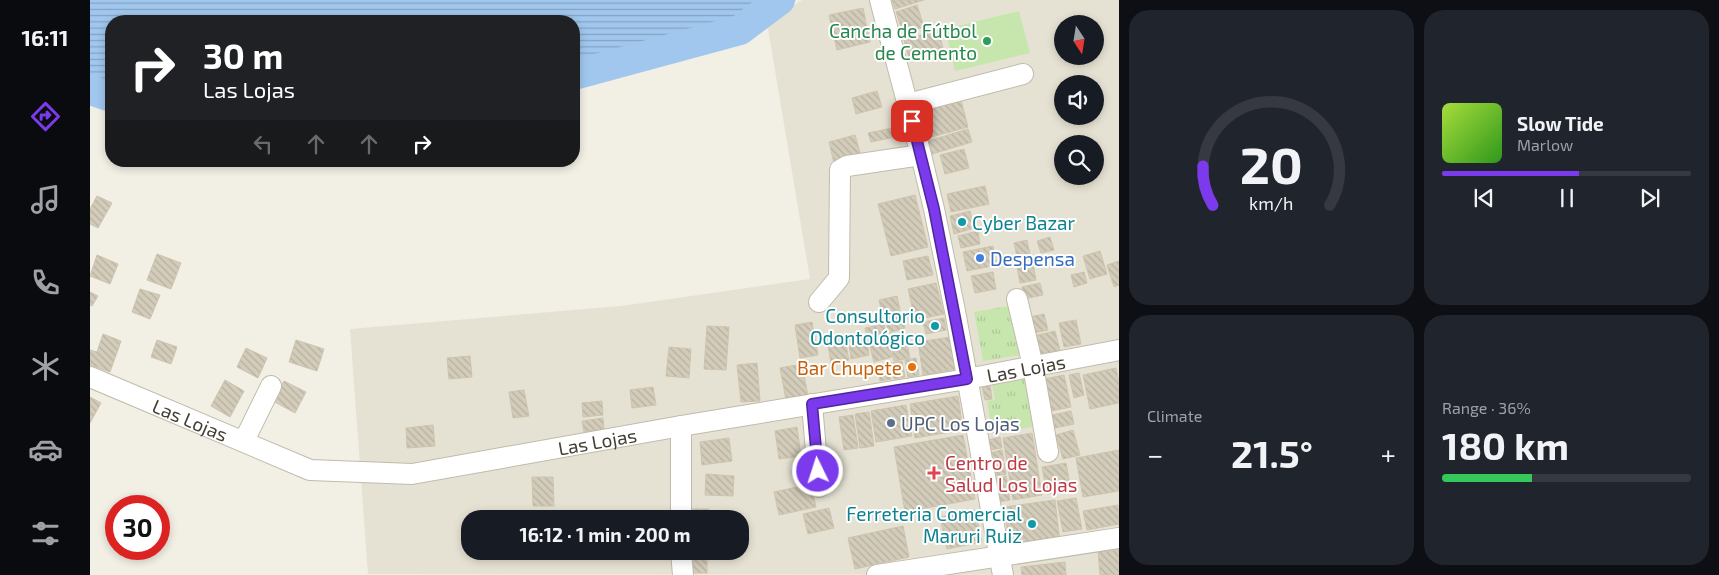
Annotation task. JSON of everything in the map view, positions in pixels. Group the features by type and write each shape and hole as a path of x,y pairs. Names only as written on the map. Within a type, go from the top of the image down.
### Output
{"street":[{"path":"880,0 922,155 1002,566"},
{"path":"908,104 1024,74"},
{"path":"819,302 839,278 840,170 847,166 922,155"},
{"path":"1017,299 1033,366 1048,452"},
{"name":"Las Lojas","path":"90,377 310,470 412,474 681,426 967,379 1119,350"},
{"path":"244,441 271,386"},
{"path":"812,404 819,487"},
{"path":"681,426 681,510"},
{"path":"877,575 1002,566 1119,538"},
{"path":"682,560 683,575"}],"shaded area":[{"path":"802,0 1119,0 1119,575 368,574 350,329 621,306 810,279 767,23"}],"green space":[{"name":"Cancha de Fútbol de Cemento","path":"1019,11 1030,53 955,71 945,29"},
{"path":"1014,305 1022,355 983,361 974,312"},
{"path":"1025,379 1033,427 992,433 987,401 995,400 992,385"}],"water":[{"path":"90,0 796,0 767,23 580,73 580,15 105,15 105,95 90,90"}],"building":[{"path":"892,0 924,0 895,9"},
{"path":"917,5 924,27 903,33 896,12"},
{"path":"863,8 870,42 837,50 829,15"},
{"path":"938,30 943,48 909,58 904,40"},
{"path":"877,91 882,107 856,114 852,98"},
{"path":"961,100 968,127 928,138 921,111"},
{"path":"897,127 899,136 871,142 868,133"},
{"path":"968,129 972,142 932,154 928,141"},
{"path":"855,135 861,156 834,163 829,142"},
{"path":"964,149 969,168 945,174 940,155"},
{"path":"985,186 989,204 951,212 947,194"},
{"path":"915,195 928,247 891,256 878,204"},
{"path":"97,196 112,203 98,228 90,224 90,209"},
{"name":"Cyber Bazar","path":"970,211 974,228 954,234 950,216"},
{"path":"978,231 980,244 961,248 958,236"},
{"path":"1050,237 1054,250 1041,253 1037,241"},
{"path":"1027,240 1030,254 1017,257 1014,243"},
{"name":"Despensa","path":"993,246 997,265 967,271 963,252"},
{"path":"1100,251 1107,274 1090,279 1083,256"},
{"path":"157,254 181,263 171,289 147,280"},
{"path":"97,255 118,264 110,284 90,276"},
{"path":"928,256 933,275 907,280 903,261"},
{"path":"1119,261 1119,285 1114,287 1107,265"},
{"path":"1033,264 1036,280 1020,283 1017,267"},
{"path":"993,272 996,289 975,293 971,276"},
{"path":"1084,272 1087,283 1074,287 1071,275"},
{"path":"936,283 944,314 915,320 908,289"},
{"path":"1040,283 1043,295 1024,299 1022,287"},
{"path":"140,289 160,295 150,319 132,312"},
{"path":"90,292 98,296 92,306 90,305"},
{"path":"897,296 900,310 882,314 879,300"},
{"path":"901,314 905,328 889,333 885,318"},
{"path":"1044,314 1048,330 1028,334 1024,318"},
{"name":"Consultorio Odontológico","path":"944,318 946,330 926,334 923,322"},
{"path":"1076,320 1081,344 1064,347 1059,323"},
{"path":"812,322 818,355 800,358 795,325"},
{"path":"884,324 892,357 874,362 865,328"},
{"path":"707,326 729,327 726,370 704,369"},
{"path":"1055,331 1060,350 1033,356 1029,337"},
{"path":"103,334 121,341 110,372 90,365 90,350 97,352"},
{"path":"844,335 849,360 831,364 827,338"},
{"path":"866,335 869,355 851,359 848,338"},
{"path":"951,337 957,369 923,375 918,342"},
{"path":"906,339 910,358 894,361 890,342"},
{"path":"157,340 177,347 171,364 151,357"},
{"path":"296,340 324,349 317,371 289,362"},
{"path":"669,347 691,349 689,378 666,376"},
{"path":"246,348 267,358 258,378 237,367"},
{"path":"470,356 472,377 449,379 447,358"},
{"name":"Bar Chupete","path":"916,358 919,375 908,377 905,360"},
{"path":"902,361 905,377 894,379 891,363"},
{"path":"757,363 760,401 741,402 737,365"},
{"path":"888,363 891,379 880,381 877,365"},
{"path":"802,364 808,396 786,400 780,368"},
{"path":"1116,368 1119,383 1119,403 1090,409 1083,375"},
{"path":"1079,373 1084,395 1074,398 1069,375"},
{"path":"1064,375 1071,407 1051,411 1044,379"},
{"path":"225,380 244,391 230,417 211,406"},
{"path":"284,381 306,392 295,413 273,401"},
{"path":"990,384 992,399 985,400 982,386"},
{"path":"653,387 656,405 632,408 630,390"},
{"path":"524,390 529,416 513,418 509,392"},
{"path":"958,396 963,430 915,438 910,404"},
{"path":"90,397 101,403 90,423"},
{"path":"602,401 603,415 583,417 582,403"},
{"name":"UPC Los Lojas","path":"906,405 912,436 876,442 871,411"},
{"path":"1071,411 1074,424 1055,428 1052,415"},
{"path":"869,412 874,446 860,448 855,414"},
{"path":"853,415 858,448 844,450 839,417"},
{"path":"603,418 604,429 584,432 582,421"},
{"path":"433,425 435,446 407,448 406,428"},
{"path":"797,427 801,456 779,459 775,431"},
{"path":"1073,430 1080,455 1063,459 1056,435"},
{"path":"1032,433 1042,495 1013,500 1003,438"},
{"name":"Centro de Salud Los Lojas","path":"963,435 975,499 905,512 894,447"},
{"path":"1000,437 1002,448 990,450 988,440"},
{"path":"729,438 732,461 702,465 700,442"},
{"path":"1002,450 1004,461 992,463 990,453"},
{"path":"1119,450 1119,491 1083,497 1076,458"},
{"path":"1004,463 1006,474 994,476 992,465"},
{"path":"1066,463 1071,490 1047,494 1042,467"},
{"path":"706,474 734,476 733,496 705,495"},
{"path":"1006,476 1008,487 996,489 994,478"},
{"path":"532,477 553,477 554,506 533,506"},
{"path":"811,484 816,507 779,515 774,492"},
{"path":"1008,489 1010,500 998,502 996,491"},
{"path":"1076,498 1082,529 1063,532 1057,501"},
{"name":"Ferreteria Comercial Maruri Ruiz","path":"1055,500 1060,542 1010,548 1004,507"},
{"path":"1118,505 1119,524 1087,530 1083,511"},
{"path":"829,508 834,528 808,534 803,514"},
{"path":"690,509 709,509 709,510"},
{"path":"975,510 982,542 947,549 940,517"},
{"path":"903,526 909,557 855,569 848,538"},
{"path":"1119,550 1119,575 1100,575 1098,552"},
{"path":"690,560 707,560 707,573 690,573"},
{"path":"1065,562 1066,575 1022,575 1021,567"}],"waterway":[{"path":"580,73 740,30 780,0"},
{"path":"90,90 105,95"}],"place":[{"name":"Cancha de Fútbol de Cemento","path":"987,41"},
{"name":"Cyber Bazar","path":"962,222"},
{"name":"Despensa","path":"980,258"},
{"name":"Consultorio Odontológico","path":"935,326"},
{"name":"Bar Chupete","path":"912,367"},
{"name":"UPC Los Lojas","path":"891,423"},
{"name":"Centro de Salud Los Lojas","path":"934,473"},
{"name":"Ferreteria Comercial Maruri Ruiz","path":"1032,524"}],"route":[{"path":"818,471 812,404 967,379 934,209 912,121"}]}
